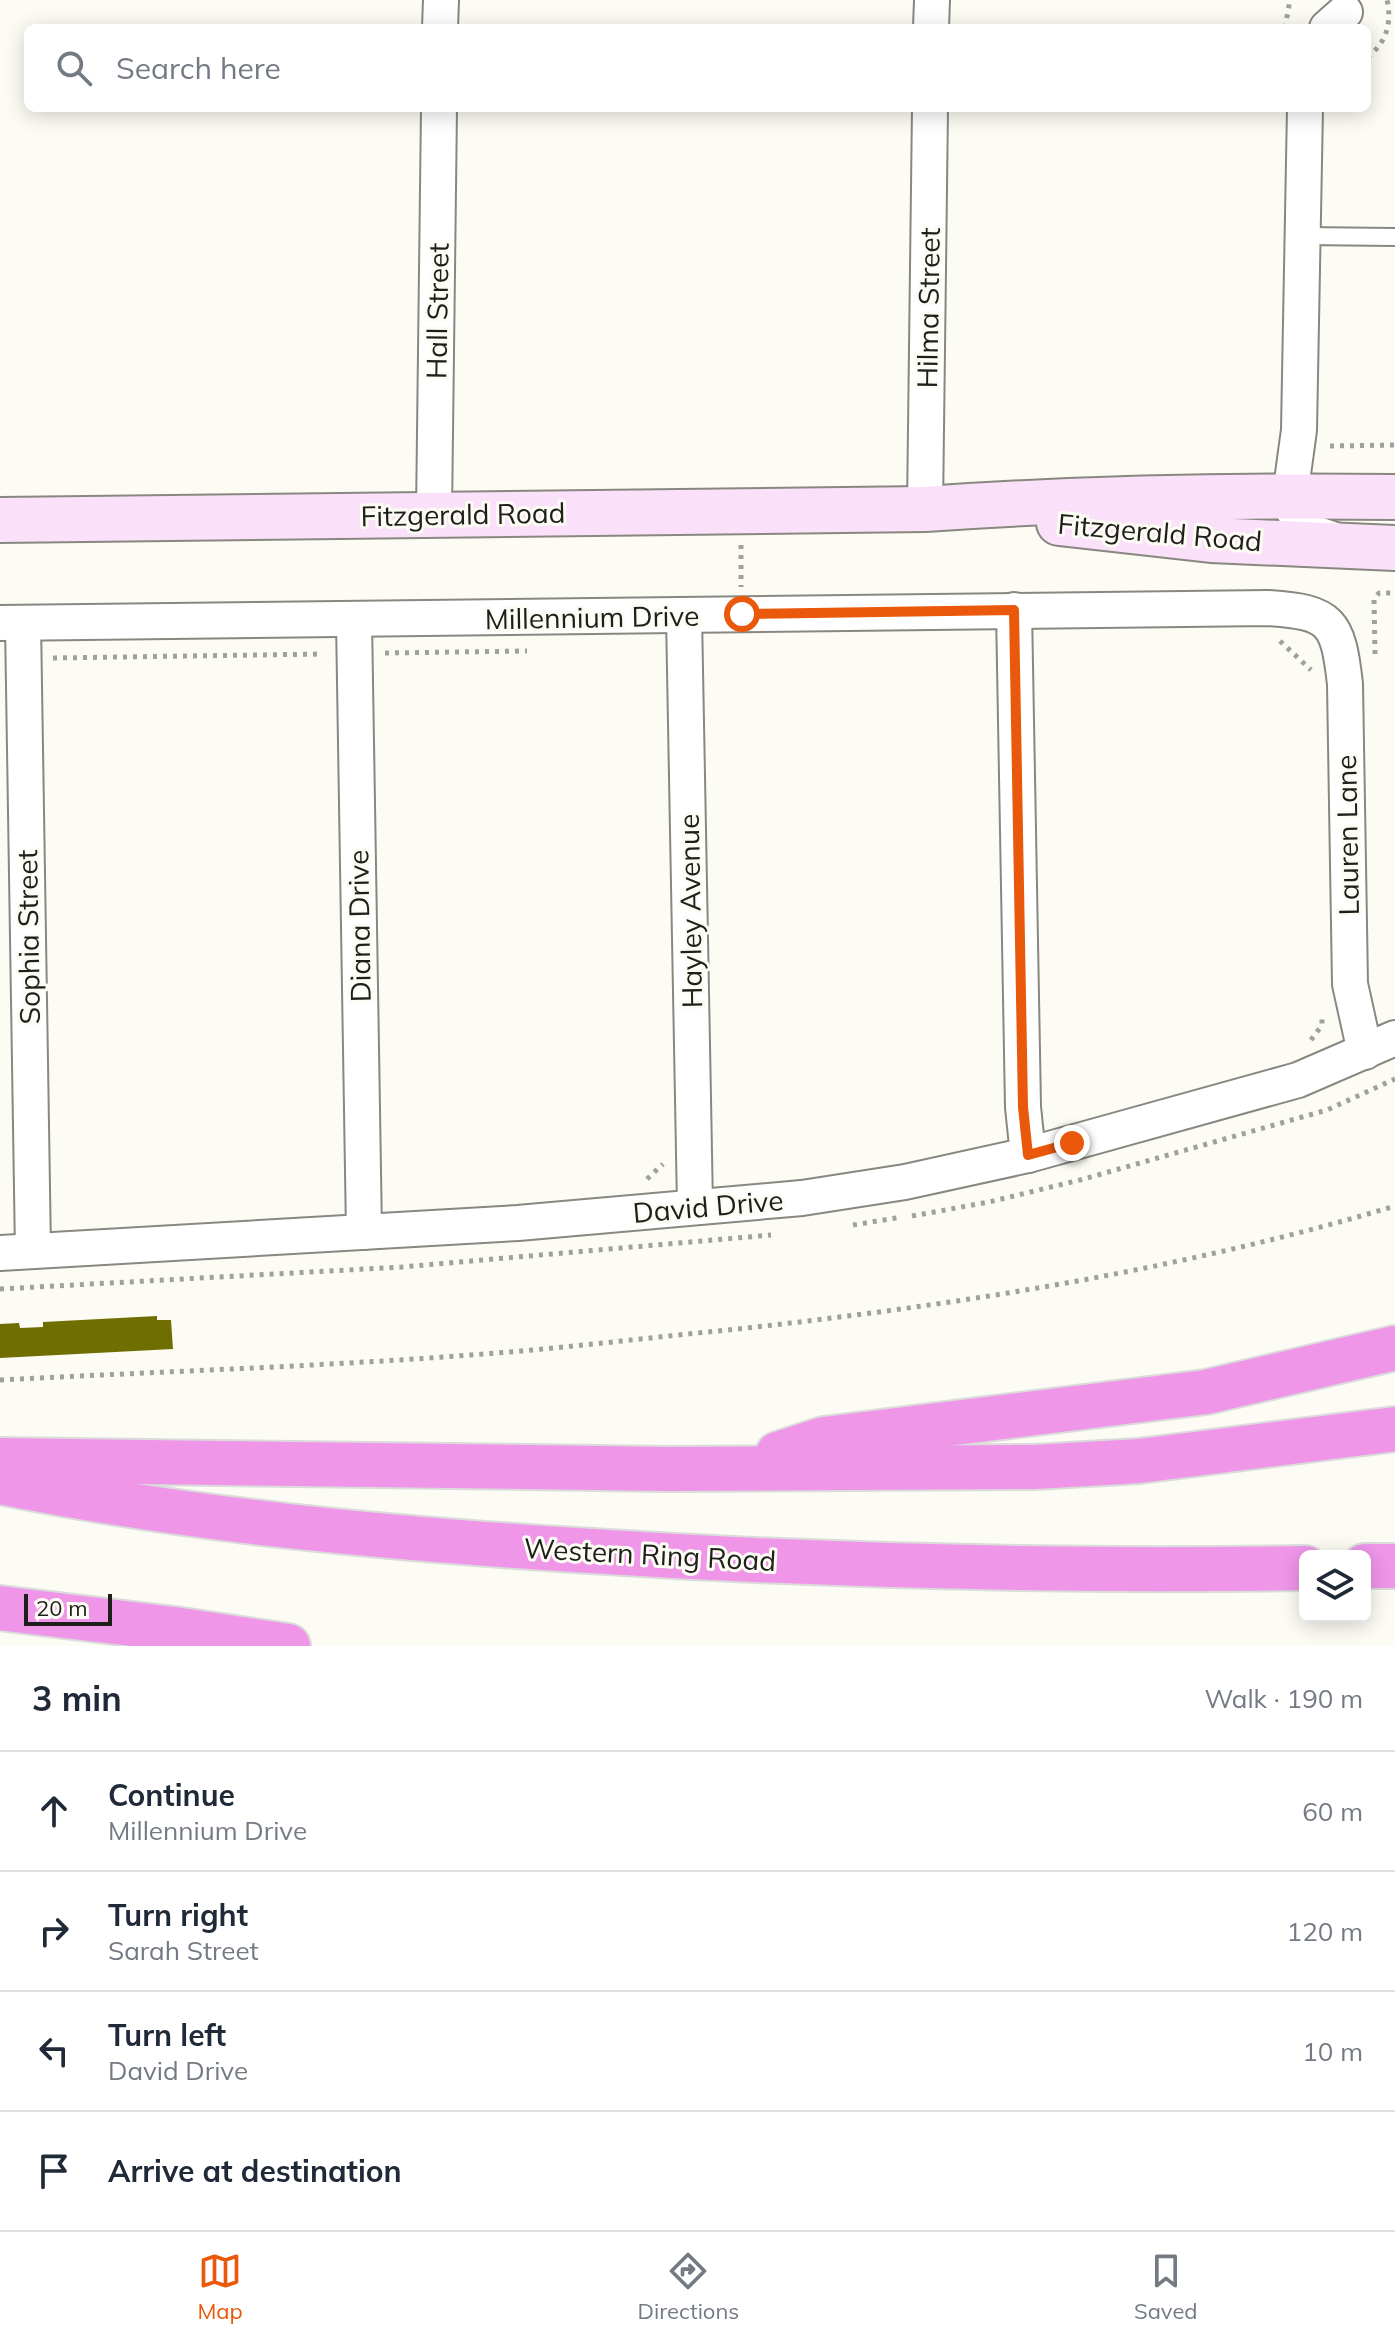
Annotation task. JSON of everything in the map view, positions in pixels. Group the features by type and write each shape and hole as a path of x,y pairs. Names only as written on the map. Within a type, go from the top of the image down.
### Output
{"highway":[{"path":"734,1468 824,1439 1206,1392 1395,1348"},
{"path":"0,1460 240,1465 1034,1467 1139,1461 1395,1429"},
{"name":"Western Ring Road","path":"0,1482 59,1494 219,1517 446,1542 889,1565 1185,1570 1299,1568"},
{"path":"1371,1566 1395,1566"},
{"path":"0,1608 288,1646"}],"street":[{"path":"440,24 441,0"},
{"path":"931,24 932,0"},
{"name":"Hall Street","path":"434,515 439,112"},
{"name":"Hilma Street","path":"925,509 930,112"},
{"path":"1305,112 1299,430 1290,496 1294,512 1309,531 1377,547"},
{"path":"1299,430 1313,461 1328,482 1346,496"},
{"name":"Fitzgerald Road","path":"0,520 925,509 1025,502 1290,496 1395,497"},
{"name":"Fitzgerald Road","path":"925,509 1211,540 1377,547"},
{"name":"Millennium Drive","path":"12,623 1268,608 1304,611 1325,621"},
{"path":"1014,610 1023,1107 1028,1155"},
{"name":"Hayley Avenue","path":"684,616 695,1206"},
{"name":"Diana Drive","path":"354,620 364,1232"},
{"name":"Lauren Lane","path":"1325,621 1337,635 1345,684 1350,984 1380,1045"},
{"name":"Sophia Street","path":"12,623 24,658 16,1252"},
{"name":"David Drive","path":"16,1252 518,1223 817,1196 905,1182 1028,1155 1298,1080 1380,1045"}],"lane":[{"path":"1302,236 1395,237"}],"path":[{"path":"1286,24 1290,0"},
{"path":"1371,53 1383,41 1388,29 1387,0"},
{"path":"1330,446 1395,445"},
{"path":"1279,640 1316,676"},
{"path":"24,658 528,651"},
{"path":"1308,1115 1290,1055 1303,1050 1322,1025 1322,1001"},
{"path":"0,1380 511,1352 905,1310 1210,1254 1313,1230 1395,1206"}],"building":[{"path":"157,1316 157,1320 171,1320 173,1349 0,1358 0,1324 19,1323 20,1328 43,1327 43,1322"}],"route":[{"path":"742,614 1014,610 1023,1107 1028,1155 1072,1143"}]}
